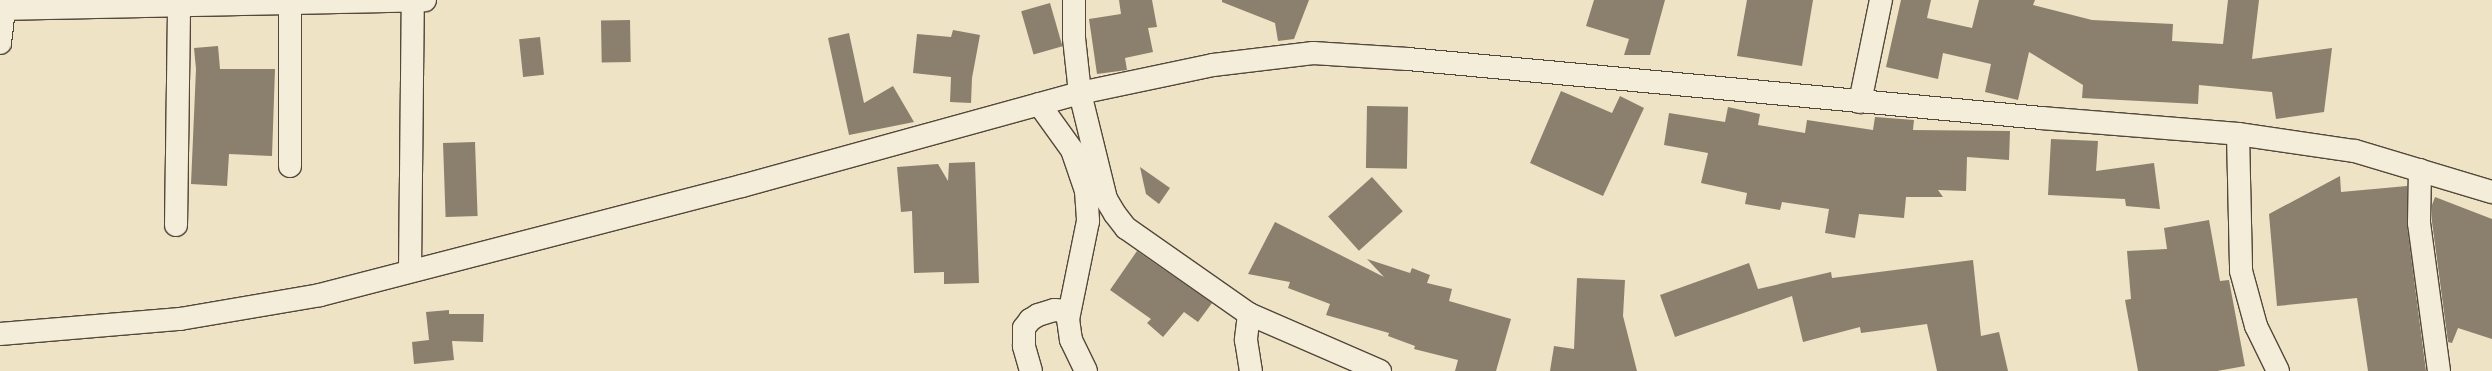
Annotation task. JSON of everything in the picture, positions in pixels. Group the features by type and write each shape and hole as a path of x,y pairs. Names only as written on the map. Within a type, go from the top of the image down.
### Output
{"street":[{"path":"410,270 413,0"},
{"path":"0,42 5,4 179,6 226,2 290,4 346,1 425,0"},
{"path":"1074,0 1074,38 1080,93 1106,199 1126,228 1249,314 1370,369"},
{"path":"1860,102 1881,0"},
{"path":"290,4 290,166"},
{"path":"176,225 179,6"},
{"path":"0,334 180,319 320,294 742,186 1080,93 1213,65 1313,53 1408,59 1860,102 2238,134 2355,151 2492,192"},
{"path":"1039,104 1072,150 1083,182 1089,207 1083,252 1069,311 1072,340 1086,371"},
{"path":"2238,134 2241,271 2256,326 2278,371"},
{"path":"2420,170 2419,223 2439,371"},
{"path":"1031,371 1024,346 1024,328 1030,320 1038,315 1054,310 1069,311"},
{"path":"1249,314 1246,340 1251,371"}],"building":[{"path":"1119,0 1152,0 1157,27 1148,28 1153,52 1125,58 1127,70 1097,74 1089,19 1121,14"},
{"path":"1222,0 1309,0 1294,39 1278,41 1275,23 1222,2"},
{"path":"1594,0 1665,0 1650,55 1624,55 1629,39 1586,26"},
{"path":"1747,0 1813,0 1802,66 1737,56"},
{"path":"1901,0 1931,0 1927,18 1972,28 1979,0 2035,0 2033,5 2092,20 2173,24 2172,41 2223,44 2228,0 2259,0 2252,59 2332,48 2324,112 2276,119 2272,92 2199,85 2198,104 2082,98 2083,85 2029,52 2018,100 1985,92 1991,64 1943,53 1938,79 1886,67"},
{"path":"1050,3 1062,46 1034,55 1021,11"},
{"path":"630,20 631,62 602,62 601,21"},
{"path":"953,30 980,35 972,78 971,103 950,102 951,77 913,73 917,34 951,37"},
{"path":"849,33 864,103 893,86 914,122 849,135 828,38"},
{"path":"540,37 544,75 523,77 519,39"},
{"path":"218,46 220,69 275,69 272,156 229,154 227,186 191,184 196,69 194,48"},
{"path":"1561,91 1612,113 1620,96 1644,108 1603,196 1530,163"},
{"path":"1367,106 1408,107 1407,169 1366,168"},
{"path":"1728,107 1760,114 1758,125 1805,133 1807,120 1873,130 1875,117 1914,120 1913,130 2010,131 2009,160 1967,157 1966,191 1938,190 1943,197 1906,197 1904,218 1859,214 1855,238 1825,233 1829,209 1782,202 1780,210 1745,204 1747,193 1701,183 1708,153 1664,145 1669,113 1725,122"},
{"path":"2051,139 2098,141 2096,171 2154,163 2160,209 2126,206 2125,199 2048,195"},
{"path":"475,142 478,216 446,217 443,143"},
{"path":"975,162 979,283 944,284 944,272 914,273 912,211 901,212 897,167 938,164 948,181 949,163"},
{"path":"1140,167 1170,188 1159,204 1146,194"},
{"path":"2340,176 2341,192 2407,186 2407,225 2426,371 2368,371 2357,298 2277,306 2269,214"},
{"path":"1372,177 1403,211 1359,251 1328,216"},
{"path":"2435,197 2492,219 2492,339 2458,328 2452,343 2448,342 2432,222 2432,205"},
{"path":"2209,220 2220,281 2229,280 2245,366 2217,371 2138,371 2125,300 2131,299 2127,251 2167,249 2164,228"},
{"path":"1275,222 1384,277 1367,259 1410,273 1412,268 1430,275 1427,283 1452,289 1449,301 1511,319 1496,371 1455,371 1458,360 1414,349 1415,346 1388,336 1389,333 1326,315 1330,304 1288,288 1290,282 1248,274"},
{"path":"1137,251 1212,303 1198,322 1184,312 1163,337 1147,323 1151,319 1110,290"},
{"path":"1973,260 1981,336 1999,332 2008,371 1937,371 1927,324 1861,333 1860,327 1803,342 1792,296 1675,337 1660,295 1749,263 1758,289 1831,272 1832,278"},
{"path":"1577,278 1625,280 1623,316 1637,371 1550,371 1554,346 1574,349"},
{"path":"449,310 449,314 484,314 483,342 452,341 454,360 414,364 412,342 429,340 426,312"}]}
